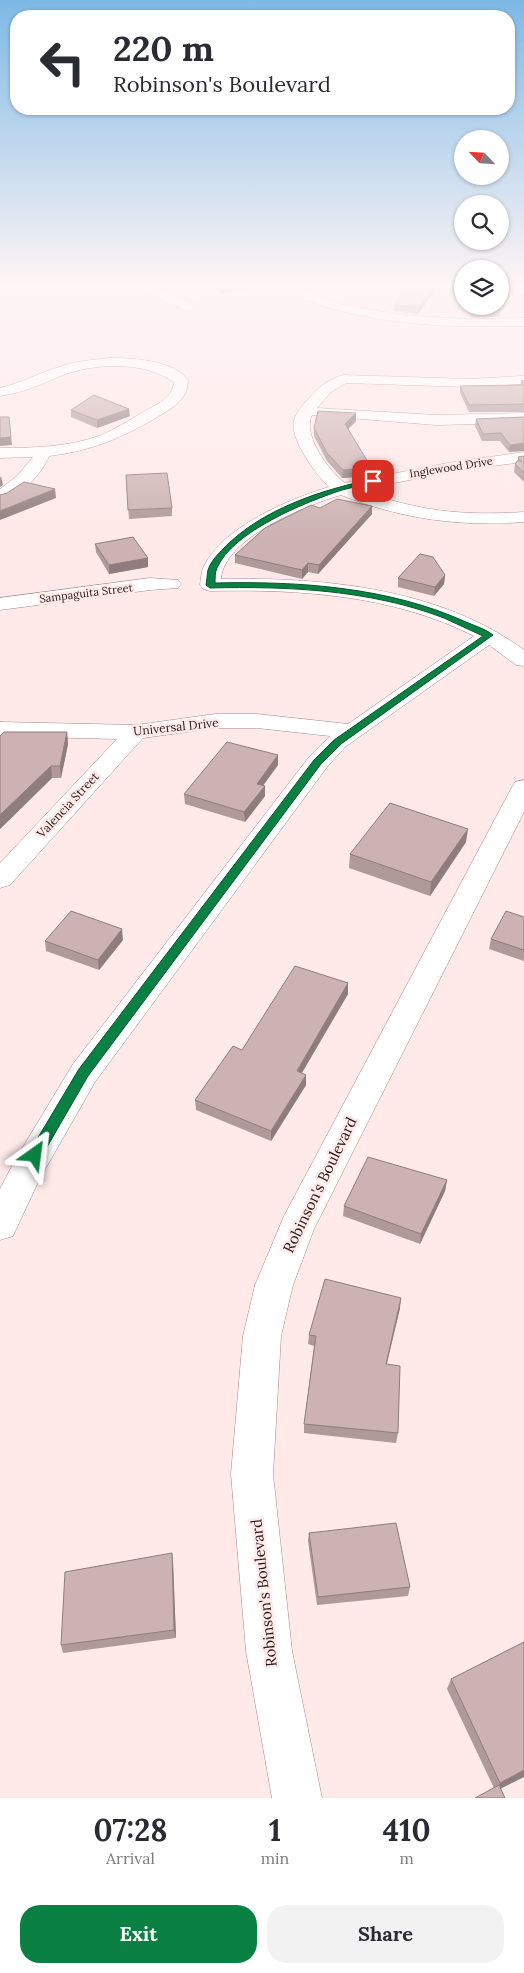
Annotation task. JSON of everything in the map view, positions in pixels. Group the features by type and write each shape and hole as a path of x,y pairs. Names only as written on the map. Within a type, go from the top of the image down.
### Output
{"street":[{"path":"0,392 21,387 58,372"},
{"path":"0,453 40,453 80,446 119,433 175,399 182,387 181,380 168,372"},
{"path":"524,380 469,383 368,378 336,382 306,411 302,421 303,437 327,474 341,488 404,510 436,516 473,519 524,516"},
{"path":"306,411 436,420 524,418"},
{"path":"0,496 23,480 35,468 41,458 40,453"},
{"name":"Inglewood Drive","path":"489,635 447,616 405,604 358,594 268,584 210,585 212,569 218,558 256,525 291,508 341,488 487,460 524,457"},
{"name":"Sampaguita Street","path":"0,604 150,584 171,584"},
{"path":"0,1225 26,1172 84,1073 318,762 337,742 489,635 524,660"},
{"name":"Universal Drive","path":"0,729 136,732 215,722 257,721 352,731"},
{"name":"Valencia Street","path":"0,879 136,732"},
{"name":"Robinson's Boulevard","path":"298,1798 269,1652 252,1474 262,1336 274,1285 297,1227 524,787"}],"building":[{"path":"524,385 524,404 469,405 460,386"},
{"path":"94,395 129,409 97,420 71,410"},
{"path":"318,411 356,413 345,424 371,467 343,470 327,453 314,428"},
{"path":"0,417 9,417 11,437 0,438"},
{"path":"524,417 524,443 510,445 501,433 483,434 476,419"},
{"path":"524,456 524,473 515,464 518,460 522,462 518,457"},
{"path":"167,473 172,508 128,510 126,475"},
{"path":"24,482 55,489 0,511 0,495 7,493"},
{"path":"337,499 372,506 319,565 308,563 302,570 235,555 265,528 311,505 320,508"},
{"path":"133,537 148,558 109,565 95,544"},
{"path":"420,554 433,557 445,575 435,587 398,578"},
{"path":"4,732 67,732 60,766 51,766 0,815 0,736"},
{"path":"227,742 278,755 257,784 265,786 244,812 184,794"},
{"path":"390,803 468,829 431,882 350,854"},
{"path":"71,911 122,929 98,960 45,941"},
{"path":"506,911 524,917 524,950 491,939"},
{"path":"295,966 348,983 297,1071 306,1075 271,1131 195,1100 233,1046 242,1050"},
{"path":"368,1157 447,1180 421,1234 344,1206"},
{"path":"325,1279 401,1298 386,1364 400,1366 398,1433 304,1424 316,1336 309,1335"},
{"path":"396,1523 410,1587 318,1597 309,1533"},
{"path":"172,1553 174,1630 61,1645 65,1572"},
{"path":"524,1642 524,1770 500,1783 451,1679"},
{"path":"499,1785 505,1798 475,1798"}],"route":[{"path":"35,1155 84,1073 318,762 337,742 489,635 447,616 405,604 358,594 268,584 210,585 212,569 218,558 256,525 291,508 341,488 373,481"}]}
